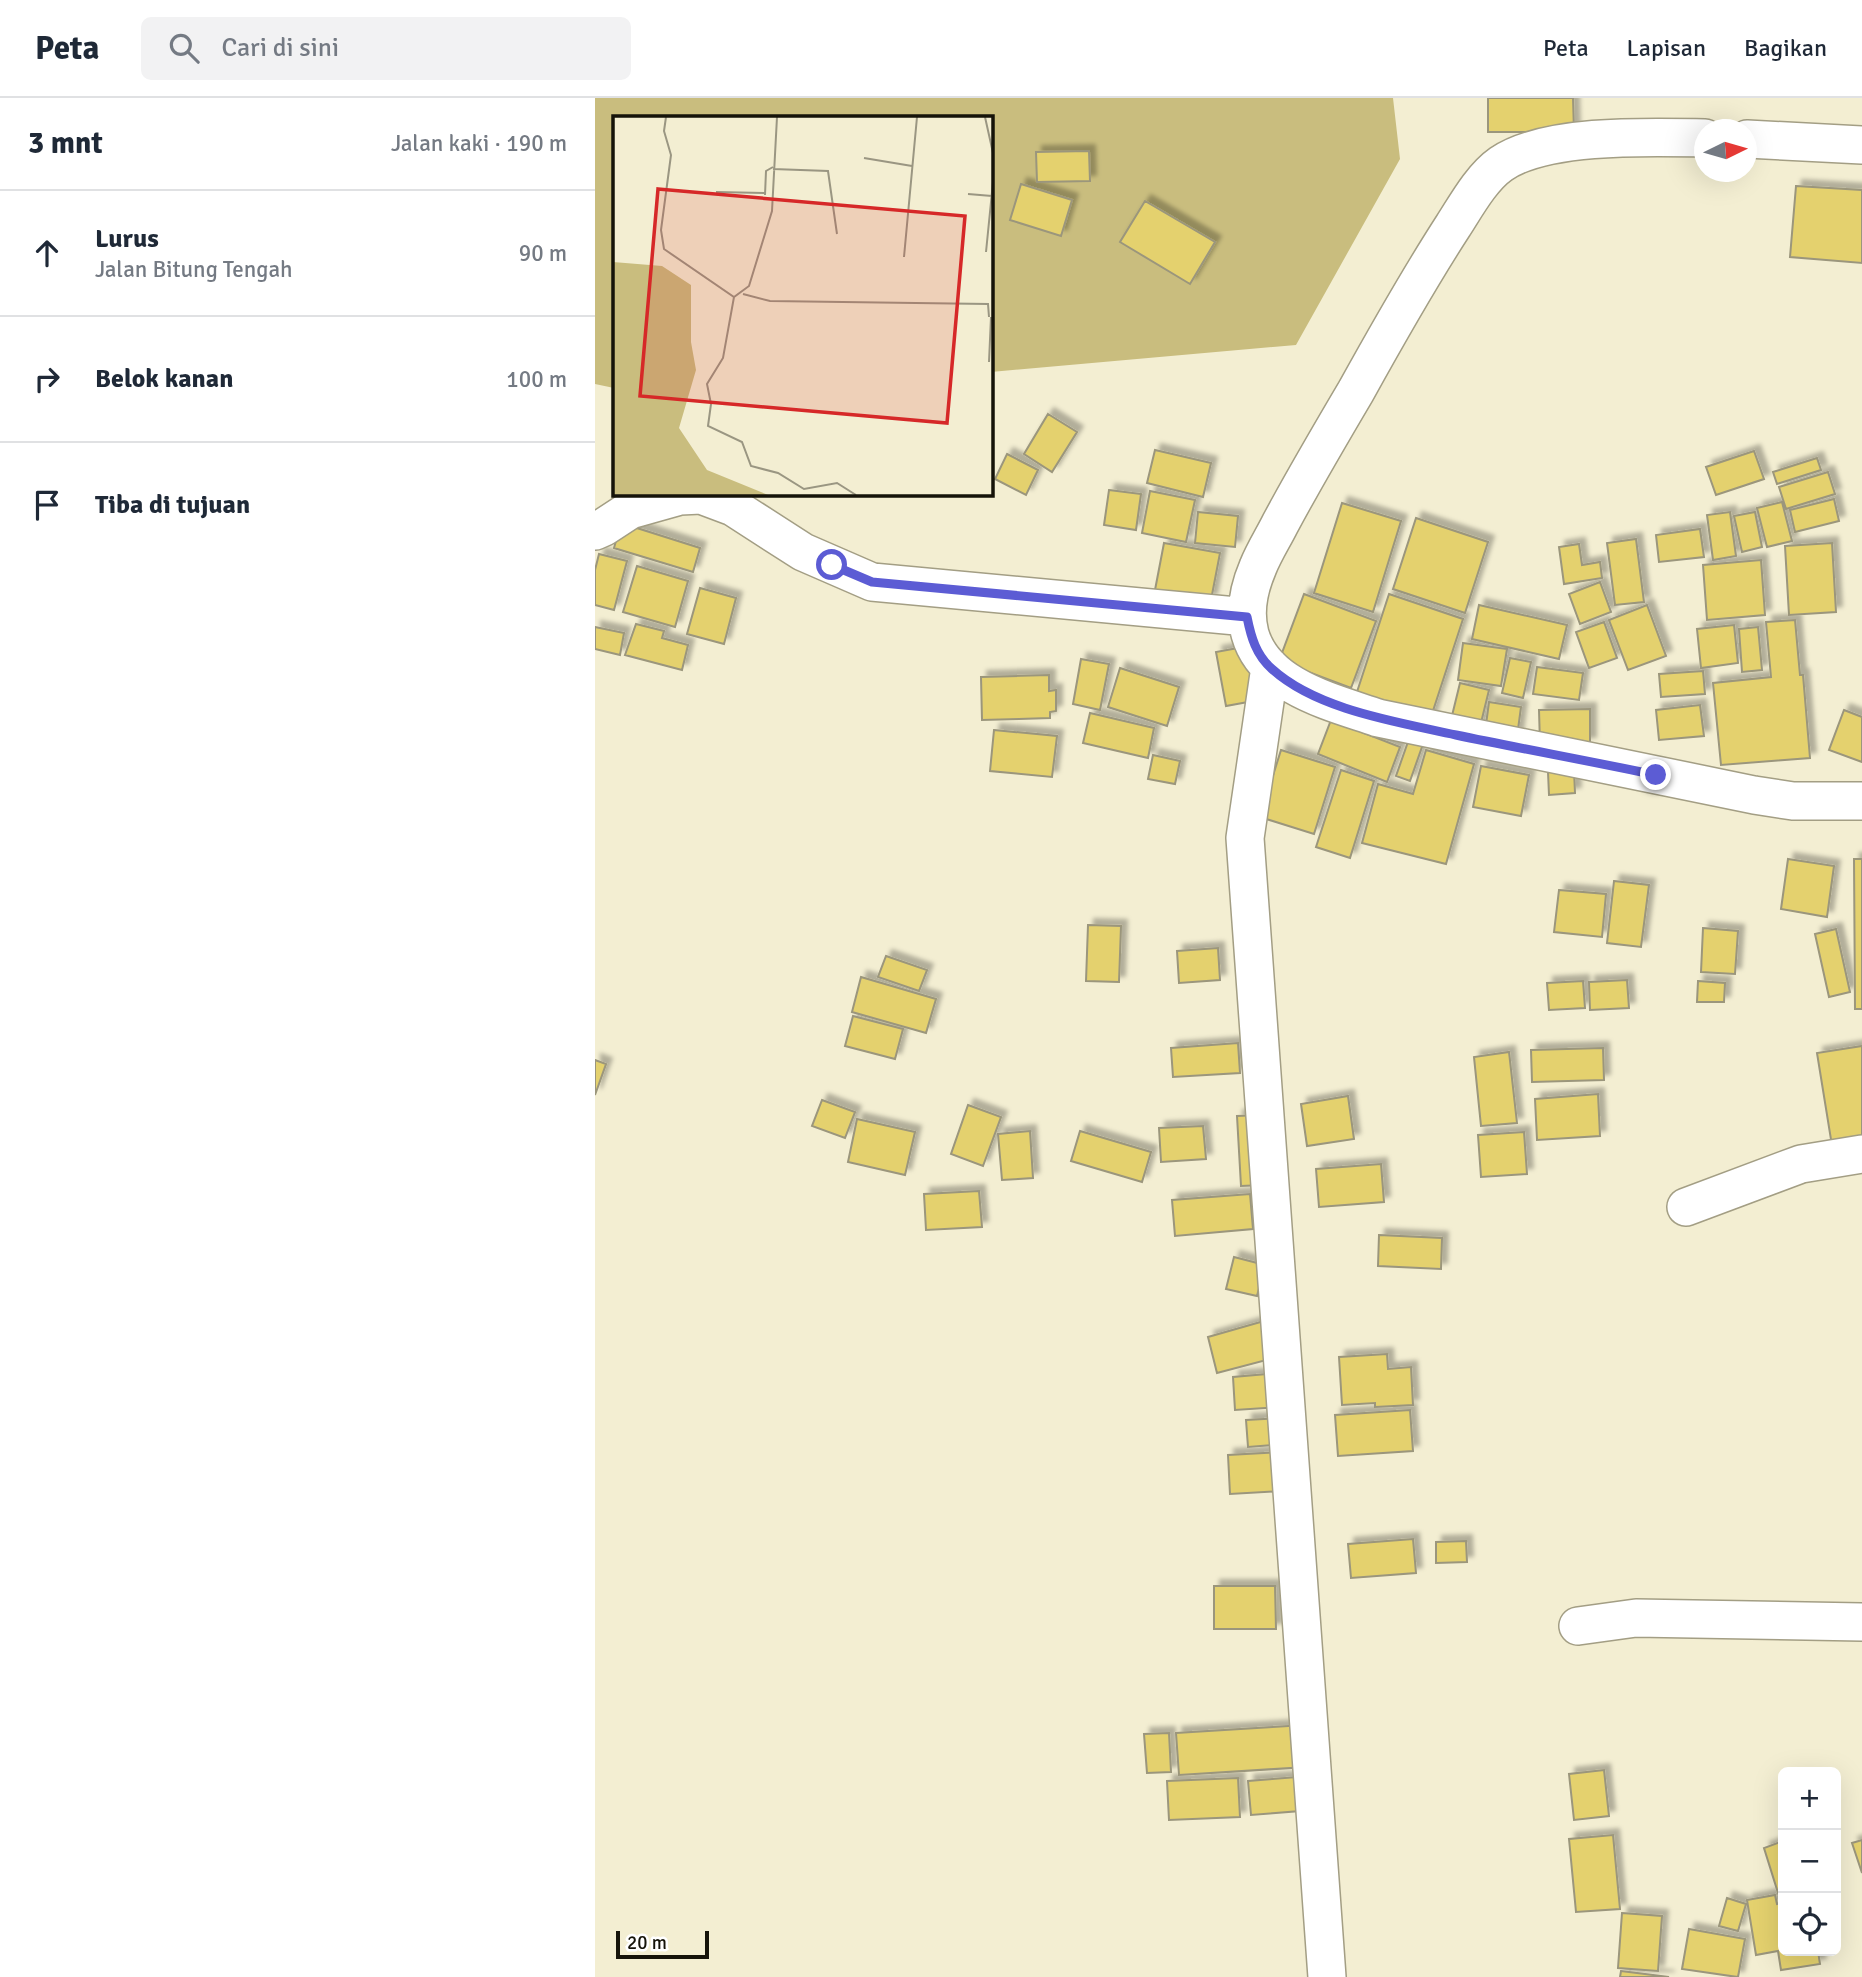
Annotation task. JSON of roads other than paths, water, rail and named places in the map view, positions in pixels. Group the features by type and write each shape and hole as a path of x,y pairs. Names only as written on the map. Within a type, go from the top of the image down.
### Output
{"street":[{"path":"1694,138 1581,141 1524,153 1501,164 1468,202 1421,275 1292,501 1258,566 1248,599 1247,617 1251,635 1258,652 1270,667 1302,689 1378,718 1753,795 1793,801 1862,802"},
{"path":"1757,140 1862,145"},
{"path":"595,531 629,510 680,495 701,495 733,507 803,552 872,582 1247,617"},
{"path":"1270,667 1245,838 1327,1977"},
{"path":"1686,1207 1801,1164 1862,1154"},
{"path":"1578,1626 1636,1618 1862,1622"}]}
